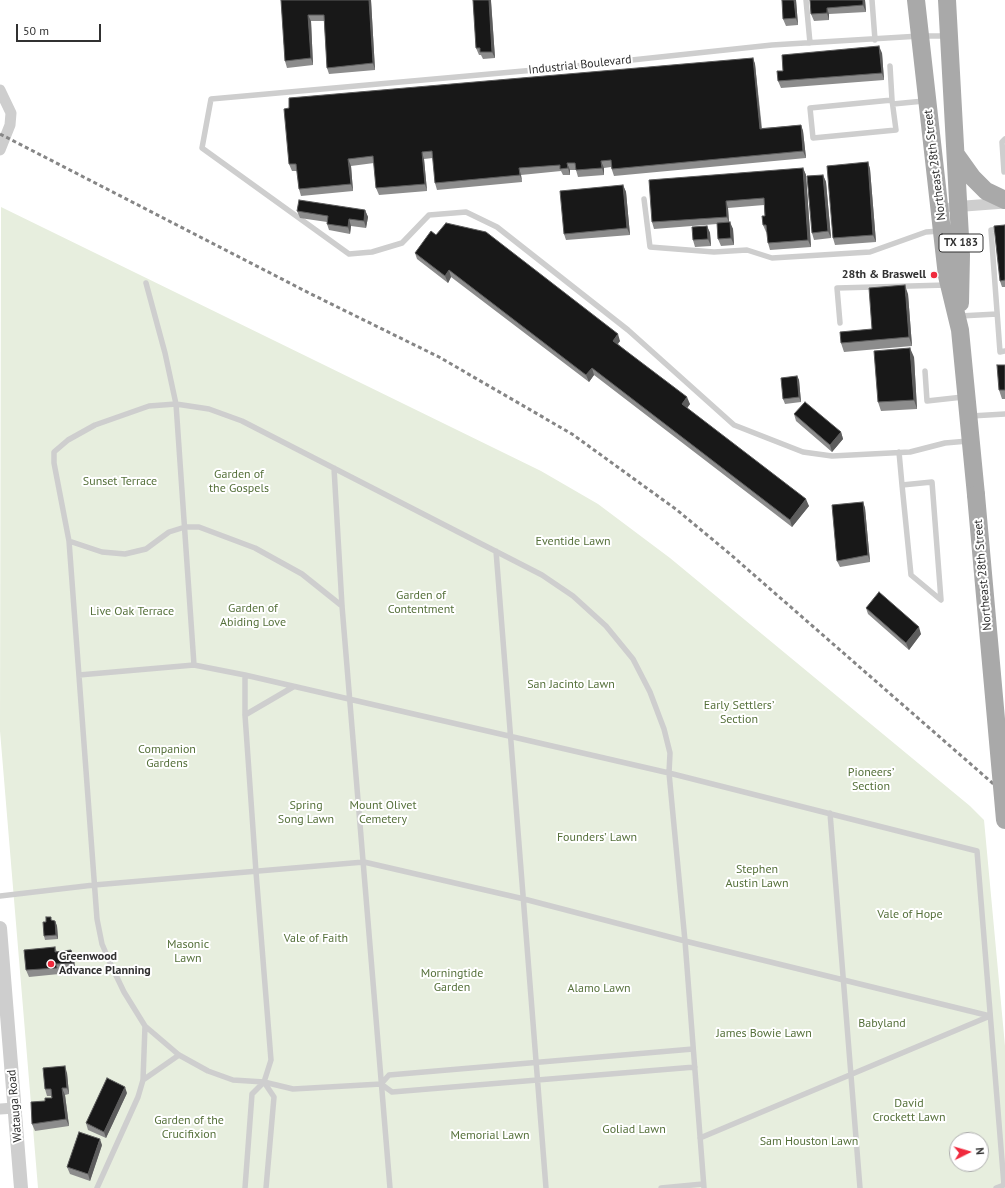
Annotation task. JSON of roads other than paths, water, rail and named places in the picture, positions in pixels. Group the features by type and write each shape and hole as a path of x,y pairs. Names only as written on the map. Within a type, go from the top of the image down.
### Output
{"main road":[{"name":"Northeast 28th Street","path":"916,0 949,285 960,323"},
{"name":"Northeast 28th Street","path":"947,0 957,156 961,255 960,323 968,396 1005,820"},
{"path":"957,156 972,177 986,191 1005,200"}],"street":[{"path":"0,90 11,113 10,125 0,150"},
{"path":"940,207 1005,203"},
{"name":"Watauga Road","path":"0,928 1,958 21,1188"},
{"path":"0,1109 15,1108"}],"lane":[{"path":"806,0 810,43"},
{"path":"872,0 875,40"},
{"name":"Industrial Boulevard","path":"899,452 832,456 803,452 734,425 616,320 497,227 466,212 429,215 402,243 372,252 349,254 202,148 211,99 558,68 772,45 875,40 920,36 949,36"},
{"path":"890,66 893,102 896,130 813,138 810,108 893,102 927,100"},
{"path":"1004,172 1002,142 1005,139"},
{"path":"644,199 650,247 714,252 747,250 772,258 870,252 926,232 942,231"},
{"path":"1005,229 990,230 1000,352 1005,351"},
{"path":"146,283 165,353 176,404 194,665"},
{"path":"840,323 836,288 949,285"},
{"path":"960,323 997,314"},
{"path":"924,371 927,401 968,396"},
{"path":"661,1188 704,1186 695,1067 693,1049 685,941 669,773 670,753 664,729 650,692 633,659 606,626 573,596 542,575 242,421 209,410 176,404 149,406 95,425 68,440 54,452 55,470 69,540 97,919 102,944 124,992 145,1026 179,1055 208,1071 233,1080 264,1082 293,1089 381,1084 392,1092 695,1067"},
{"path":"969,416 1005,414"},
{"path":"902,485 932,482 941,600 910,575 899,452 971,440"},
{"path":"334,468 342,606 351,700 390,1188"},
{"path":"69,540 102,552 126,554 146,548 169,532 185,527 199,527 255,548 302,574 342,606"},
{"path":"496,551 546,1188"},
{"path":"79,674 194,665 245,675 669,773 977,851 1004,1185 996,1188"},
{"path":"245,675 246,715 256,872 271,1060 264,1082 252,1094 245,1188"},
{"path":"246,715 293,687"},
{"path":"830,813 860,1188"},
{"path":"0,896 94,885 364,862 524,899 685,941 990,1016"},
{"path":"700,1138 990,1016"},
{"path":"97,1188 138,1097 143,1080 145,1026"},
{"path":"381,1084 388,1075 693,1049"},
{"path":"143,1080 179,1055"},
{"path":"264,1082 274,1097 266,1188"}],"railway":[{"path":"0,134 311,294 439,357 572,434 677,510 730,554 1005,794"}],"place":[{"name":"28th & Braswell","path":"934,275"},
{"name":"Greenwood Advance Planning","path":"51,964"}],"park label":[{"name":"Sunset Terrace","path":"120,482"},
{"name":"Garden of the Gospels","path":"239,482"},
{"name":"Eventide Lawn","path":"573,542"},
{"name":"Garden of Contentment","path":"421,603"},
{"name":"Live Oak Terrace","path":"132,612"},
{"name":"Garden of Abiding Love","path":"253,616"},
{"name":"San Jacinto Lawn","path":"571,685"},
{"name":"Early Settlers’ Section","path":"739,713"},
{"name":"Companion Gardens","path":"167,757"},
{"name":"Pioneers’ Section","path":"871,780"},
{"name":"Spring Song Lawn","path":"306,813"},
{"name":"Mount Olivet Cemetery","path":"383,813"},
{"name":"Founders’ Lawn","path":"597,838"},
{"name":"Stephen Austin Lawn","path":"757,877"},
{"name":"Vale of Hope","path":"910,915"},
{"name":"Vale of Faith","path":"316,939"},
{"name":"Masonic Lawn","path":"188,952"},
{"name":"Morningtide Garden","path":"452,981"},
{"name":"Alamo Lawn","path":"599,989"},
{"name":"Babyland","path":"882,1024"},
{"name":"James Bowie Lawn","path":"764,1034"},
{"name":"David Crockett Lawn","path":"909,1111"},
{"name":"Garden of the Crucifixion","path":"189,1128"},
{"name":"Goliad Lawn","path":"634,1130"},
{"name":"Memorial Lawn","path":"490,1136"},
{"name":"Sam Houston Lawn","path":"809,1142"}]}
